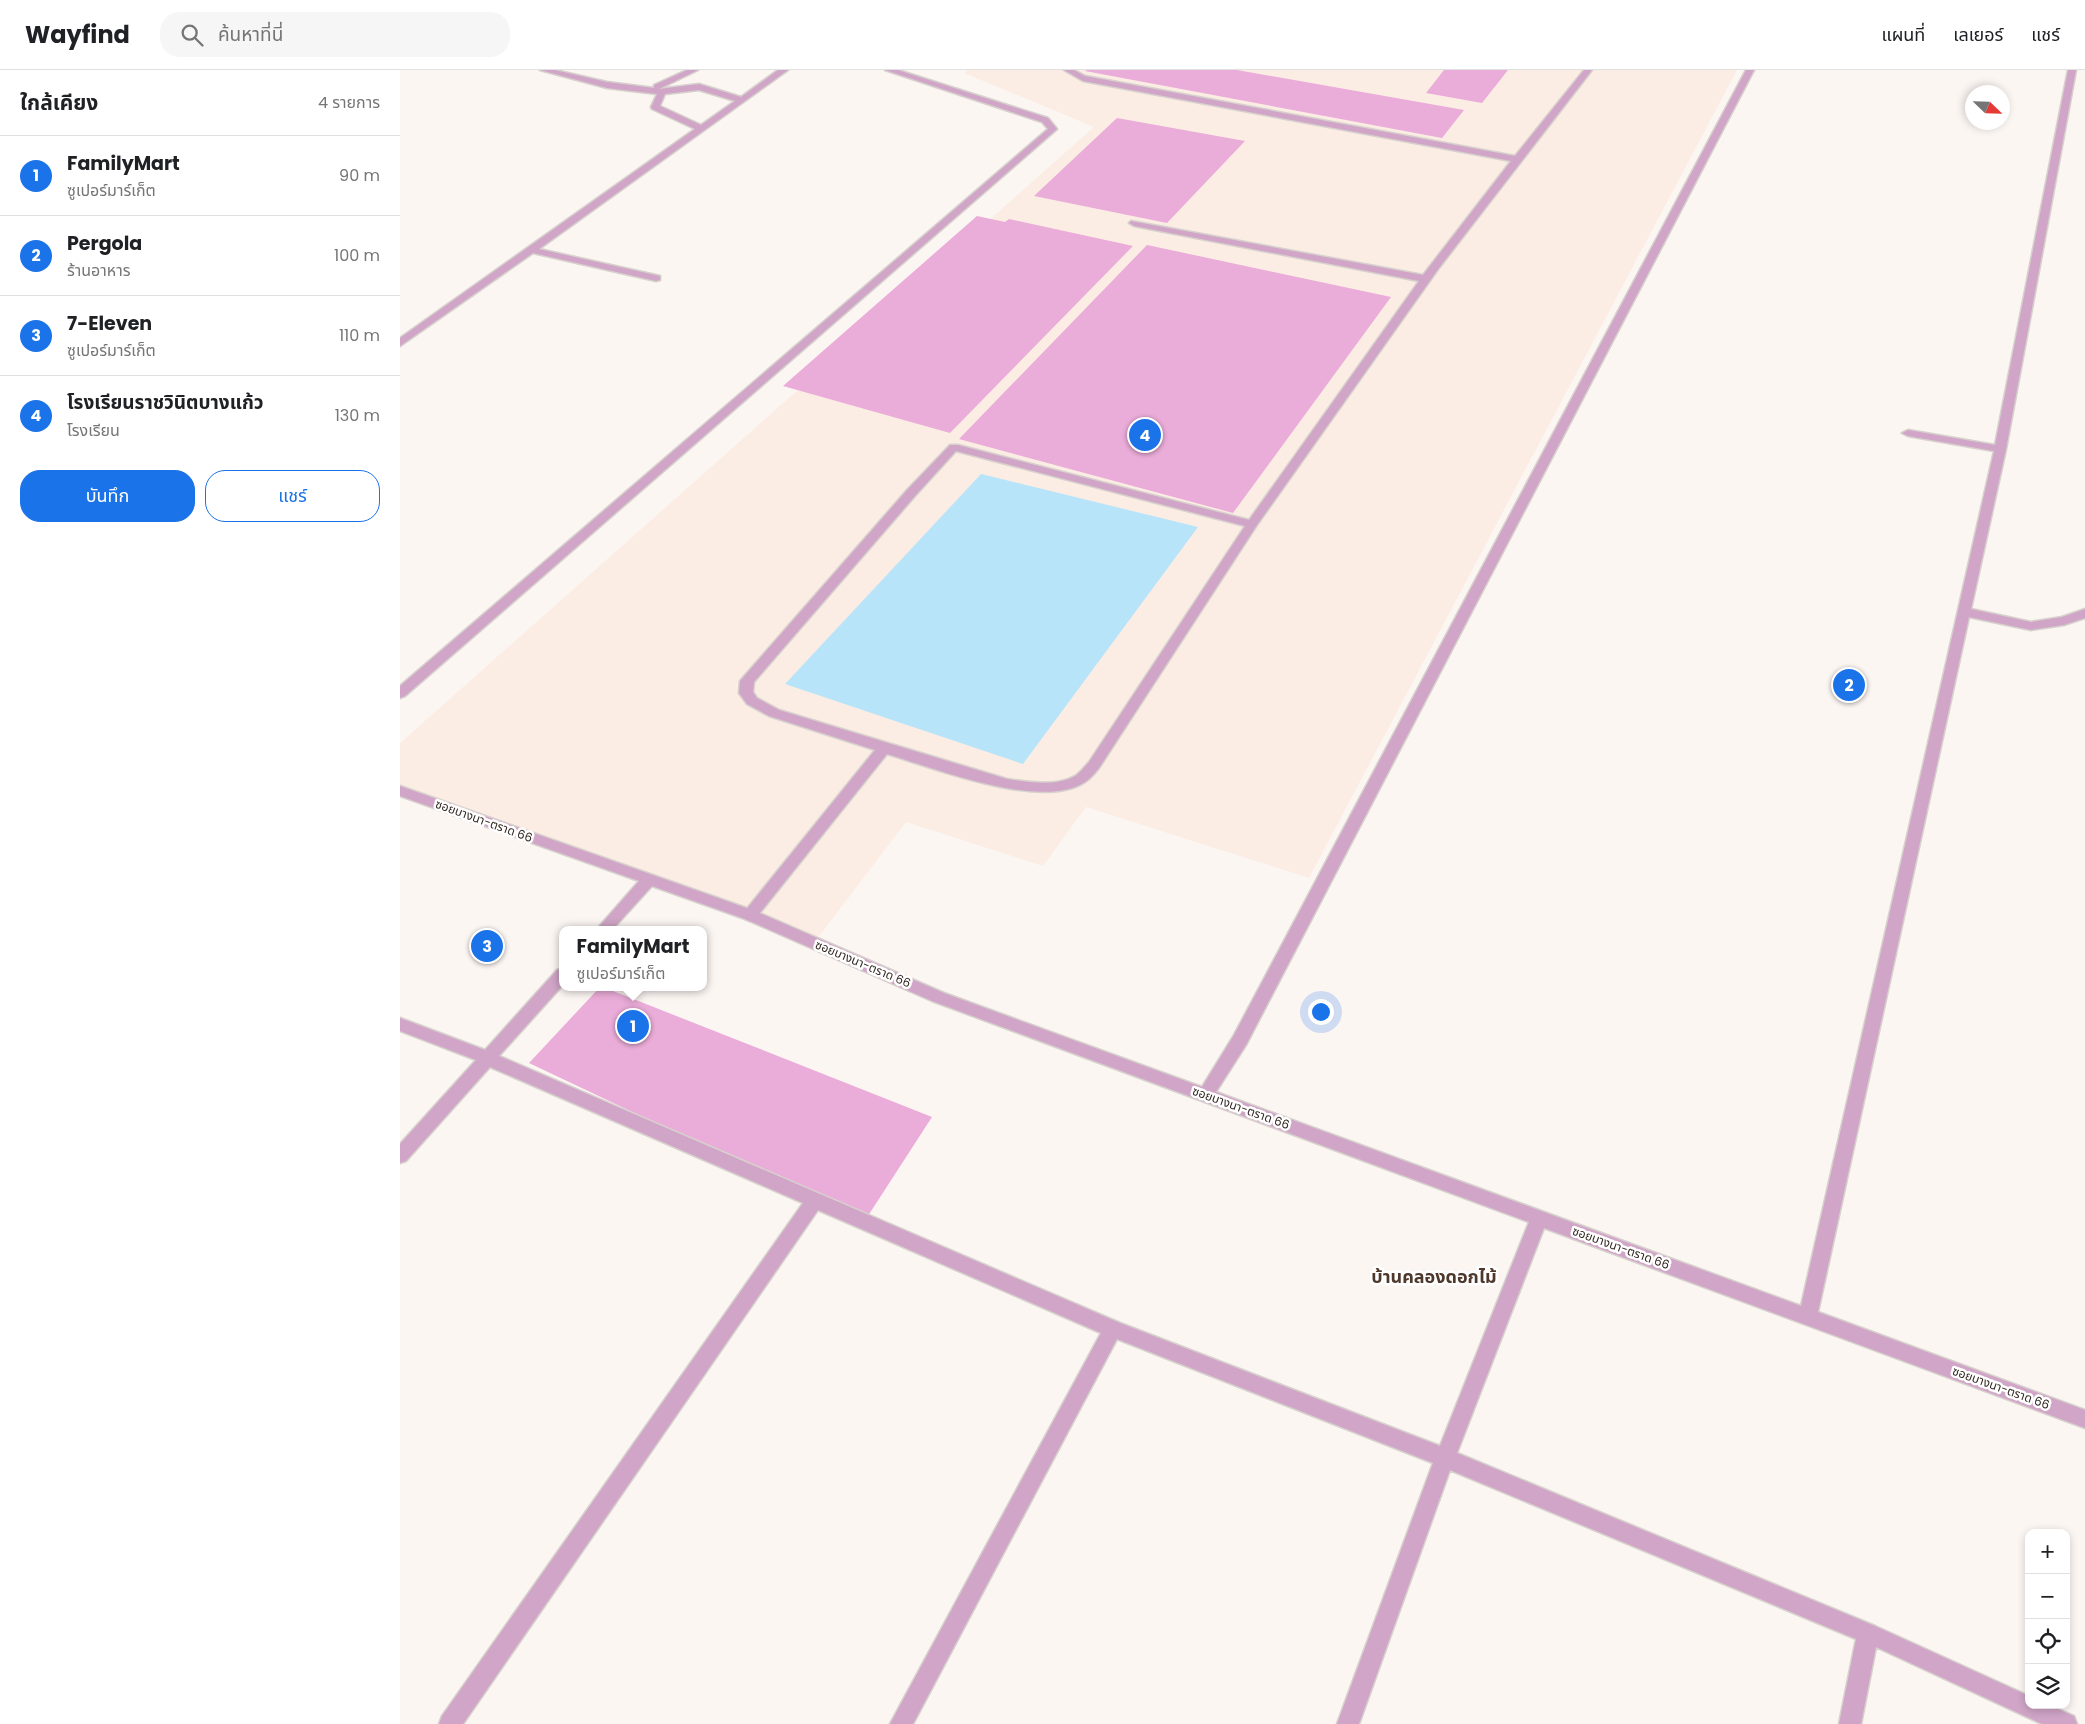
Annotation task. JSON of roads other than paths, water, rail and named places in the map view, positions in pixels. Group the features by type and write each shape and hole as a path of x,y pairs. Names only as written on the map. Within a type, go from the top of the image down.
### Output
{"street":[{"path":"544,70 607,84 662,92 699,87 742,100"},
{"path":"651,90 694,70"},
{"path":"400,343 784,70"},
{"path":"400,693 1053,129 1045,120 889,70"},
{"path":"1068,70 1084,78 1517,158"},
{"path":"1252,524 954,447 911,492 747,680 746,693 752,701 774,712 884,748 1007,784 1039,788 1060,786 1080,779 1094,765 1252,524 1426,280 1517,158 1588,70"},
{"path":"1206,1095 1240,1040 1750,70"},
{"path":"1808,1316 2000,449 2072,70"},
{"path":"662,92 655,108 701,128"},
{"path":"1134,223 1426,280"},
{"path":"531,250 656,278"},
{"path":"1908,433 2000,449"},
{"path":"1965,612 2032,626 2064,622 2085,613"},
{"path":"750,915 884,748"},
{"name":"ซอยบางนา-ตราด 66","path":"400,791 750,915 938,997 2085,1419"},
{"path":"607,926 649,880"},
{"path":"400,1156 559,978"},
{"path":"400,1024 487,1058 1113,1329 1445,1458 1868,1633 2066,1724"},
{"path":"450,1724 815,1200"},
{"path":"1348,1724 1445,1458 1539,1218"},
{"path":"902,1724 1113,1329"},
{"path":"1850,1724 1868,1633"}],"water":[{"path":"981,474 1198,527 1023,764 785,684"}],"place":[{"name":"โรงเรียนราชวินิตบางแก้ว","path":"1145,435"},
{"name":"Pergola","path":"1849,685"},
{"name":"7-Eleven","path":"487,946"},
{"name":"FamilyMart","path":"633,1026"}],"district":[{"name":"บ้านคลองดอกไม้","path":"1434,1277"}]}
